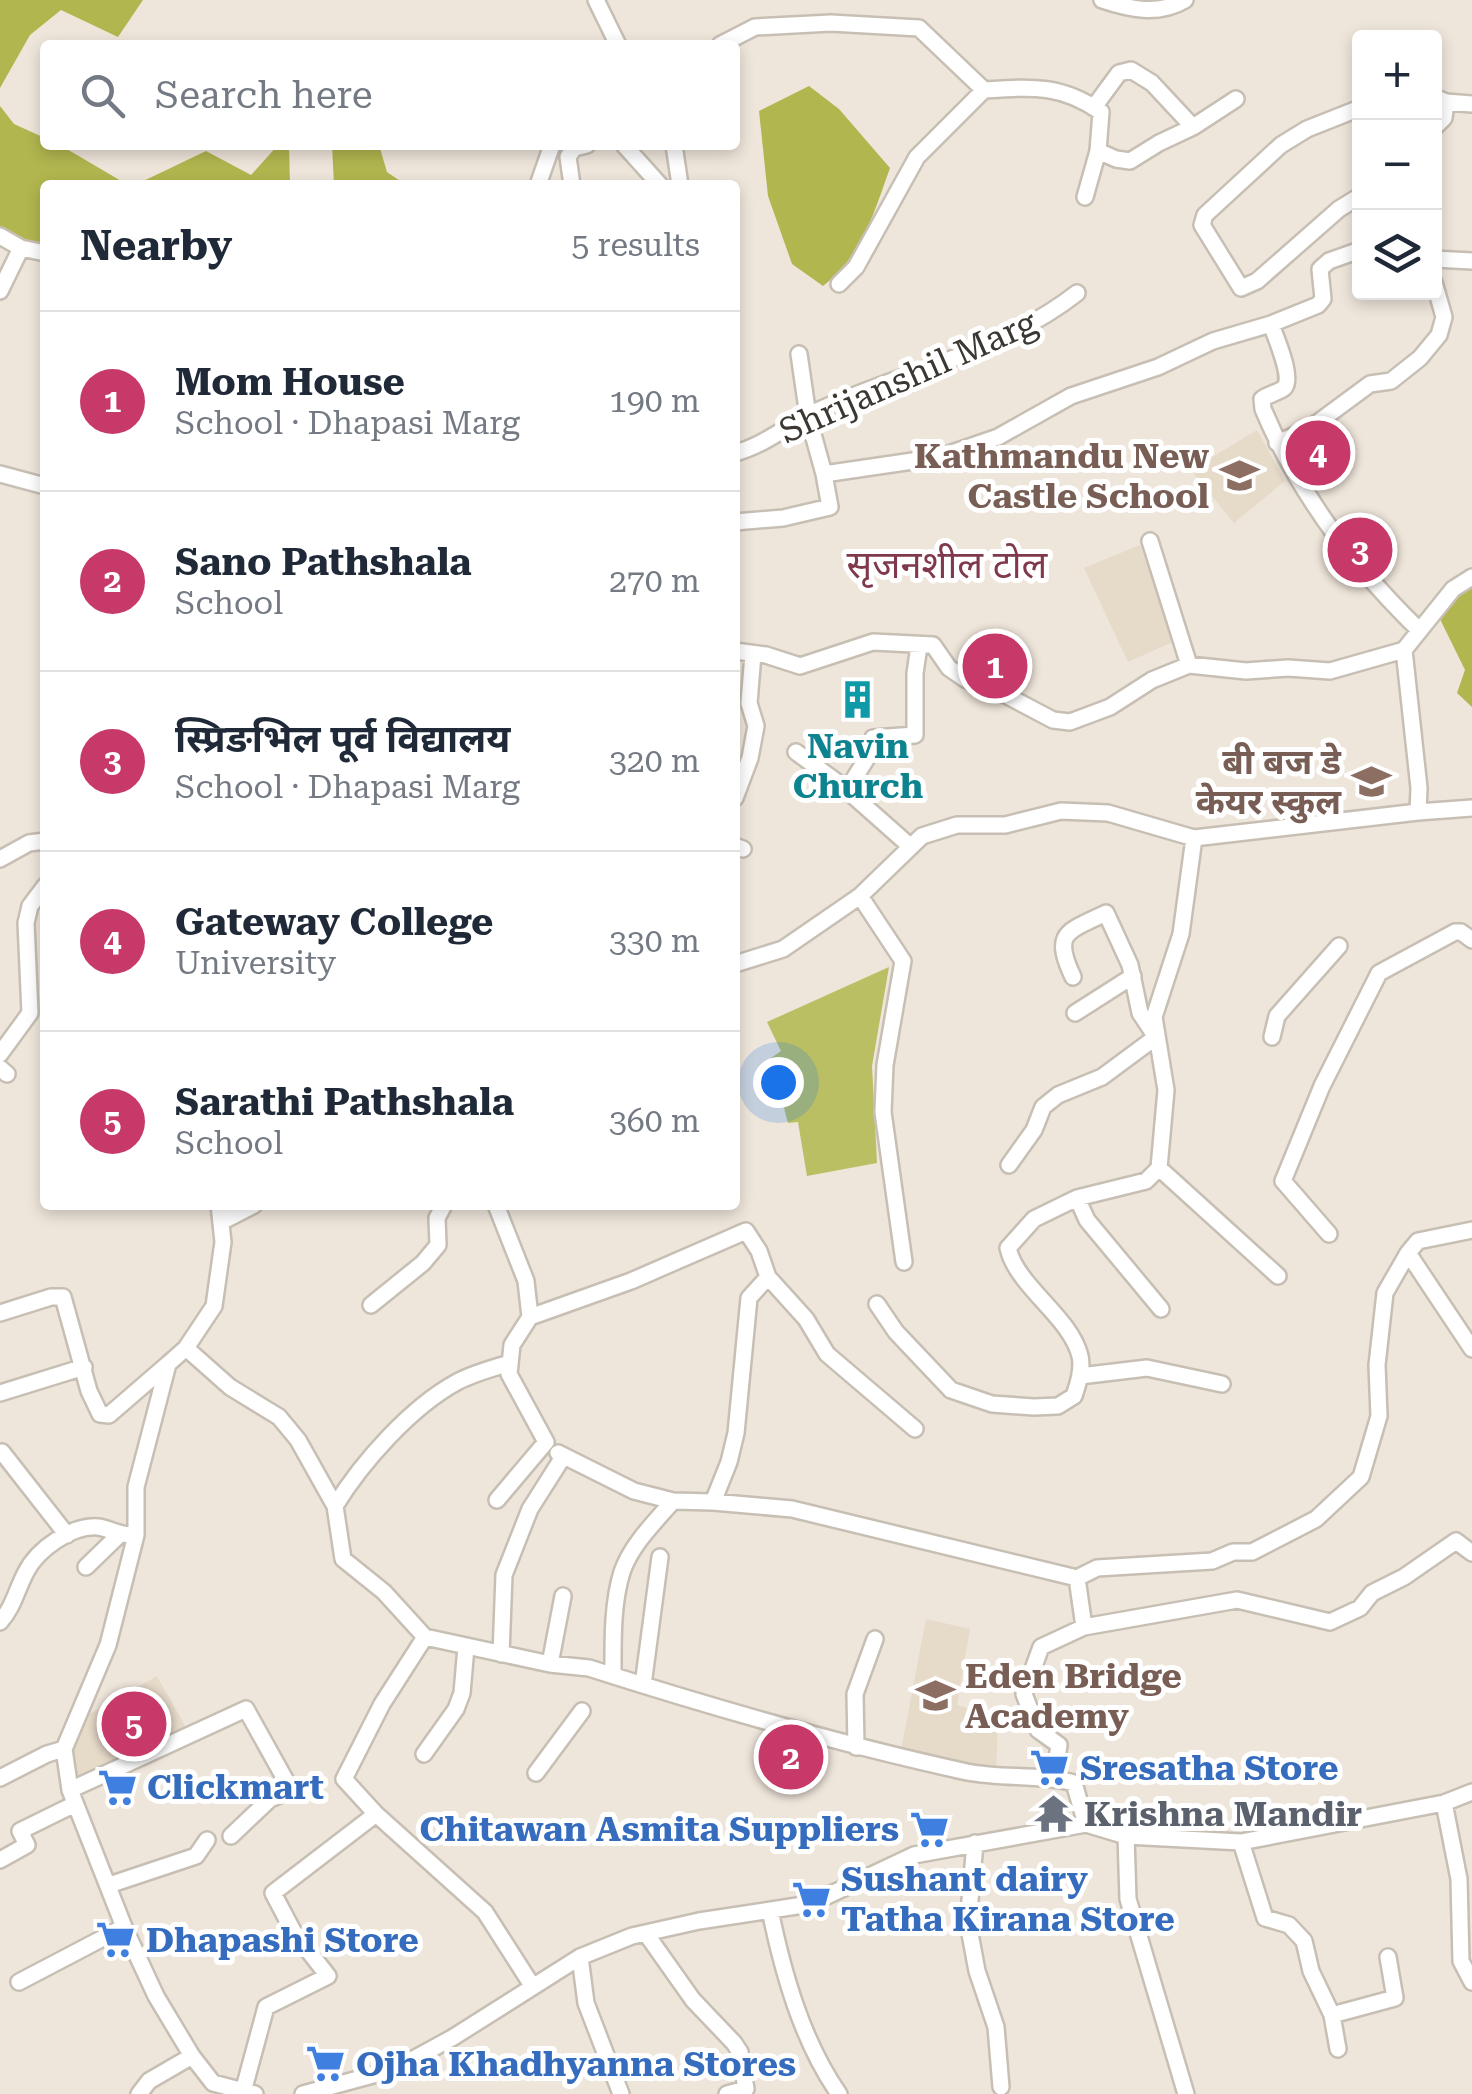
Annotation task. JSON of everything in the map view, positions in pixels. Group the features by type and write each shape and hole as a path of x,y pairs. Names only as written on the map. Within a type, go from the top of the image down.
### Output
{"street":[{"path":"596,0 616,40"},
{"path":"1102,0 1137,11 1176,6 1185,0"},
{"path":"730,40 755,27 831,23 918,28 984,90"},
{"path":"1094,107 1118,73 1131,70 1152,83 1194,127"},
{"path":"839,284 856,267 916,157 984,90 1054,88 1102,112 1098,150 1086,198"},
{"path":"1098,150 1130,161 1158,142 1194,127 1236,98"},
{"path":"1442,100 1472,104"},
{"path":"1352,111 1307,130 1282,146 1205,214 1202,225 1241,288 1257,281 1352,203"},
{"path":"540,180 550,150"},
{"path":"571,180 568,157 573,150"},
{"path":"628,150 656,180"},
{"path":"675,150 679,180"},
{"path":"0,236 21,248 40,252"},
{"path":"824,474 940,457 998,437 1071,396 1318,305 1323,299 1320,269 1302,244"},
{"path":"0,291 21,248"},
{"path":"1320,269 1329,261 1352,253"},
{"path":"1442,259 1472,261"},
{"name":"Shrijanshil Marg","path":"740,451 808,416 981,346 1056,310 1076,293"},
{"path":"1278,443 1309,429 1370,384 1390,381 1420,358 1439,335 1444,317 1439,300"},
{"path":"1271,324 1287,382 1284,388 1262,399 1288,465 1384,597 1419,630"},
{"path":"740,522 783,518 830,507 808,416 799,354"},
{"path":"0,474 40,483"},
{"path":"1150,541 1189,664"},
{"path":"740,652 800,666 873,642 934,645 949,668 965,679 1053,720 1070,722 1110,707 1152,680 1189,664 1246,671 1330,670 1404,650 1452,589 1472,577"},
{"path":"847,790 874,738 915,735 915,673 920,646"},
{"path":"1404,650 1419,788 1418,812"},
{"path":"740,785 756,726 749,703 753,654"},
{"path":"796,752 911,846"},
{"path":"740,963 784,950 860,896 922,836 957,825 1006,825 1060,811 1108,813 1194,838 1472,808"},
{"path":"877,1304 896,1332 951,1390 992,1404 1058,1406 1074,1396 1080,1376 1080,1354 1058,1318 1011,1263 1008,1248 1034,1219 1077,1198 1146,1181 1159,1168 1166,1090 1156,1037 1157,1002 1181,934 1194,838"},
{"path":"2,853 40,842"},
{"path":"0,1054 30,1013 26,924 30,906 40,893"},
{"path":"860,896 903,961 885,1065 883,1112 904,1262"},
{"path":"1073,977 1062,953 1066,932 1106,914 1133,976 1140,1013 1156,1037"},
{"path":"1329,1234 1283,1181 1322,1086 1379,973 1454,932 1472,940"},
{"path":"1272,1037 1277,1016 1339,946"},
{"path":"1075,1014 1133,976"},
{"path":"1009,1164 1034,1130 1043,1107 1058,1094 1102,1077 1156,1037"},
{"path":"1159,1168 1278,1276"},
{"path":"1077,1198 1087,1220 1161,1309"},
{"path":"371,1305 423,1263 438,1244 437,1218 441,1210"},
{"path":"498,1210 526,1281 530,1317"},
{"path":"0,1313 62,1297 94,1404 100,1414 108,1415 186,1348 214,1306 221,1213"},
{"path":"916,1428 827,1354 806,1320 768,1277 746,1231 632,1281 530,1317 512,1345 509,1374 546,1442 563,1456 634,1491 674,1502 792,1508 1077,1578 1097,1568 1212,1560 1233,1552 1252,1552 1316,1519 1362,1478 1379,1416 1377,1366 1385,1293 1418,1242 1472,1230"},
{"path":"1408,1252 1472,1349"},
{"path":"713,1502 736,1432 749,1298 768,1277"},
{"path":"186,1348 230,1386 278,1417 317,1470 335,1506 343,1559 384,1592 425,1637 550,1664 589,1668 856,1746 1002,1778 1054,1778 1074,1783 1086,1824"},
{"path":"335,1506 357,1471 433,1398 458,1382 510,1362"},
{"path":"168,1364 136,1487 136,1536 108,1645 64,1750 73,1797 124,1927 156,1996 213,2083 249,2093 266,2008 328,1976 294,1931 273,1893 376,1814"},
{"path":"0,1393 84,1367"},
{"path":"1080,1376 1147,1368 1222,1384"},
{"path":"497,1500 546,1442"},
{"path":"2,1452 66,1535"},
{"path":"500,1654 504,1575 530,1509 563,1456"},
{"path":"612,1675 622,1572 642,1536 674,1502"},
{"path":"0,1622 14,1606 26,1571 42,1552 66,1535 99,1527 118,1536 136,1536"},
{"path":"86,1567 118,1536"},
{"path":"1054,1778 1059,1745 1038,1730 1024,1694 1041,1647 1084,1627 1237,1600 1330,1622 1360,1608 1372,1592 1404,1577 1456,1541 1472,1553"},
{"path":"643,1685 660,1557"},
{"path":"1077,1578 1084,1627"},
{"path":"550,1664 563,1596"},
{"path":"425,1637 382,1704 344,1779 376,1814 485,1912 533,1987"},
{"path":"856,1746 855,1694 874,1639"},
{"path":"424,1754 456,1709 462,1693 466,1647"},
{"path":"0,1860 27,1846 20,1831 73,1797 246,1708 291,1790 270,1799 231,1836"},
{"path":"536,1773 582,1712"},
{"path":"0,1778 64,1750"},
{"path":"303,2094 395,2068 452,2038 580,1957 632,1936 823,1900 914,1856 1086,1824 1126,1836 1241,1842 1444,1803 1472,1792"},
{"path":"1444,1803 1459,1878 1461,1961 1472,1982"},
{"path":"1126,1836 1128,1899 1186,2094"},
{"path":"109,1884 196,1856 207,1840"},
{"path":"1241,1842 1265,1918 1289,1925 1304,1940 1311,1971 1332,2015 1338,2049"},
{"path":"975,1843 968,1923 977,1971 996,2027 1000,2087"},
{"path":"770,1910 781,1965 821,2064 839,2094"},
{"path":"20,1982 124,1927"},
{"path":"647,1935 693,2000 740,2052 746,2089 727,2094"},
{"path":"580,1957 586,2002 621,2094"},
{"path":"1332,2015 1395,1998 1388,1957"},
{"path":"139,2094 149,2081 192,2056"}],"shaded area":[{"path":"0,0 143,0 118,37 61,10 30,35 0,88"},
{"path":"809,86 839,109 890,168 857,247 823,286 792,264 768,196 759,111"},
{"path":"0,106 14,124 40,136 40,150 68,150 120,180 40,180 40,246 10,243 0,232"},
{"path":"274,150 289,150 290,180 145,180 206,151 251,175"},
{"path":"332,150 380,150 387,172 399,180 334,180"},
{"path":"1330,429 1349,460 1307,480 1287,447"},
{"name":"Kathmandu New Castle School","path":"1257,430 1285,481 1234,523 1191,470"},
{"path":"1140,545 1175,641 1128,662 1084,568"},
{"path":"1472,587 1472,707 1457,693 1465,670 1439,617"},
{"path":"995,647 1011,660 1009,688 974,673"},
{"name":"Eden Bridge Academy","path":"926,1619 970,1629 957,1705 998,1717 996,1773 901,1750"},
{"path":"157,1676 189,1733 74,1786 69,1758 86,1716"},
{"path":"776,1729 819,1743 806,1784 763,1770"}],"green space":[{"path":"889,967 872,1066 877,1163 807,1176 798,1122 788,1123 771,1058 781,1051 767,1022"}],"place":[{"name":"Gateway College","path":"1318,453"},
{"name":"Kathmandu New Castle School","path":"1239,476"},
{"name":"स्प्रिङभिल पूर्व विद्यालय","path":"1360,550"},
{"name":"Mom House","path":"995,666"},
{"name":"Navin Church","path":"858,699"},
{"name":"बी बज डे केयर स्कुल","path":"1371,782"},
{"name":"Eden Bridge Academy","path":"935,1696"},
{"name":"Sarathi Pathshala","path":"134,1724"},
{"name":"Sano Pathshala","path":"791,1757"},
{"name":"Sresatha Store","path":"1050,1768"},
{"name":"Clickmart","path":"117,1787"},
{"name":"Krishna Mandir","path":"1054,1814"},
{"name":"Chitawan Asmita Suppliers","path":"929,1829"},
{"name":"Sushant dairy Tatha Kirana Store","path":"811,1899"},
{"name":"Dhapashi Store","path":"116,1940"},
{"name":"Ojha Khadhyanna Stores","path":"326,2064"}],"district":[{"name":"सृजनशील टोल","path":"947,565"}]}
